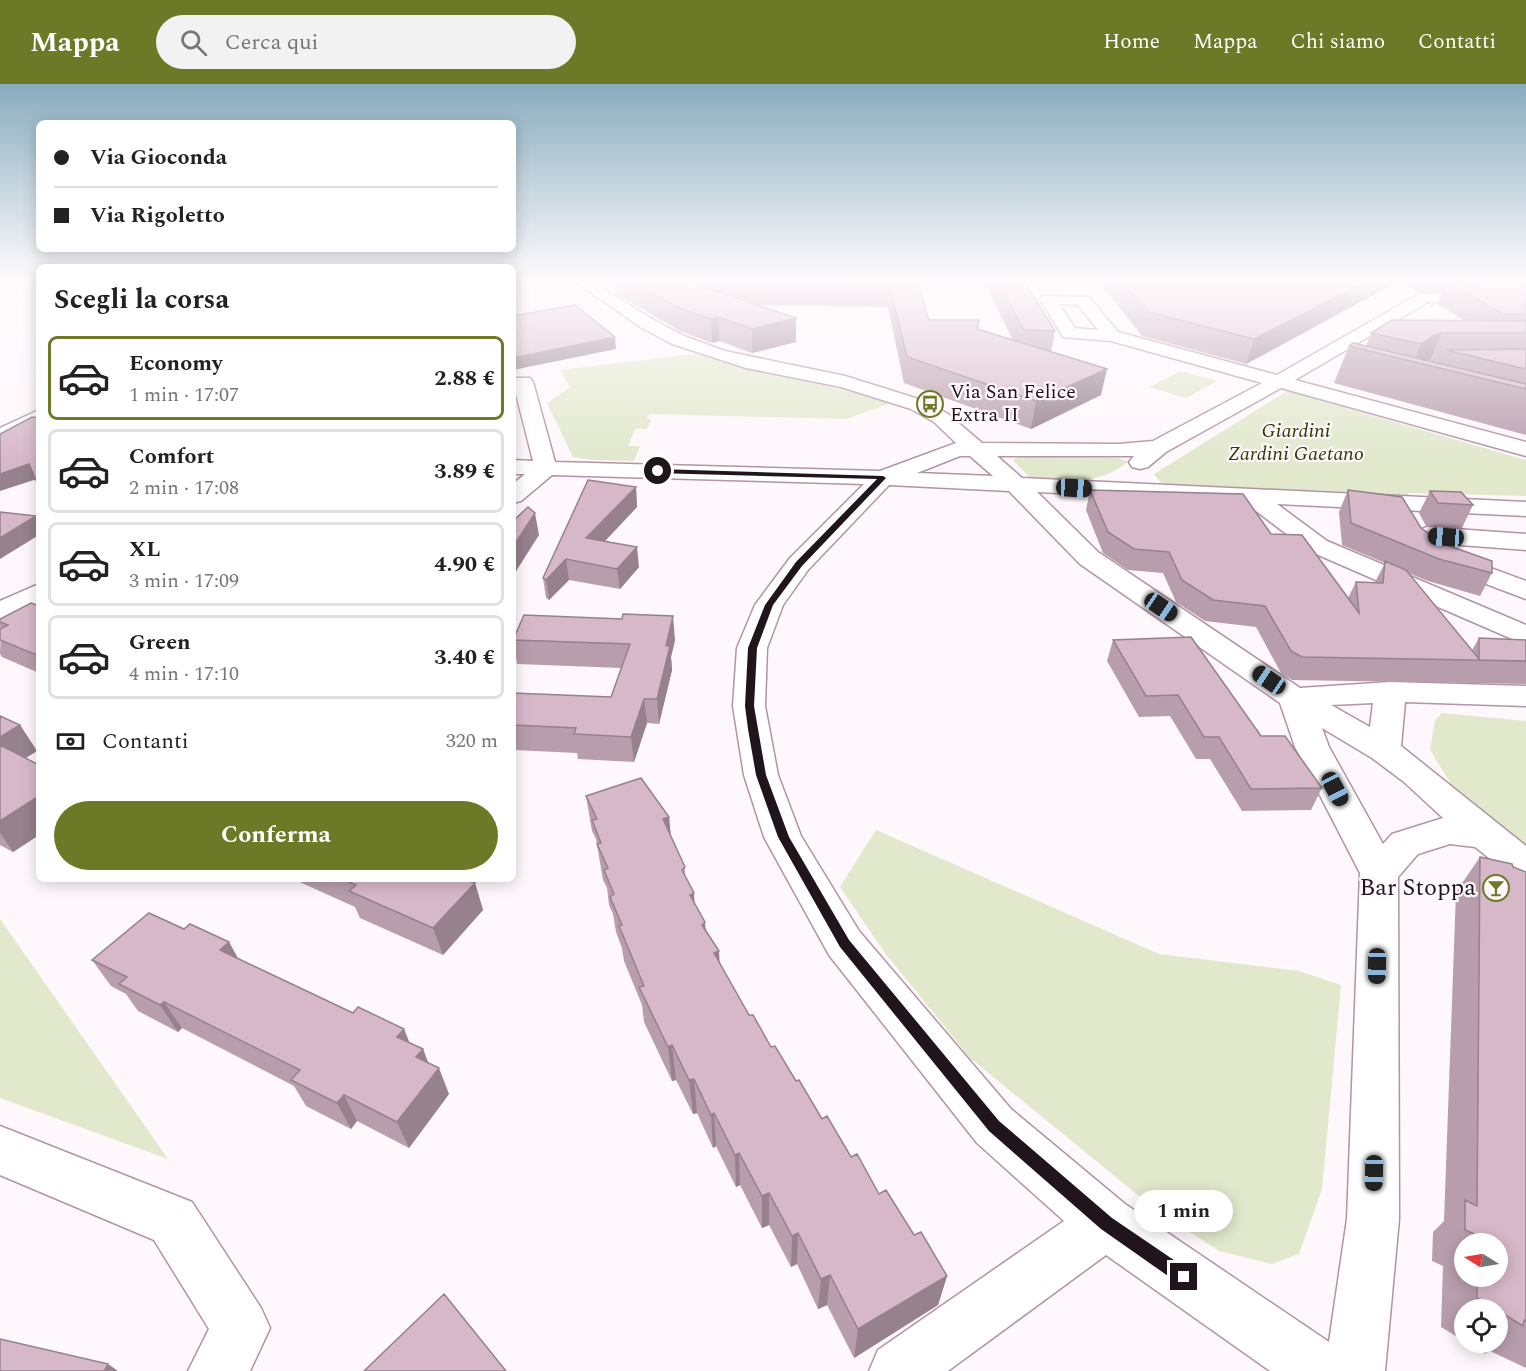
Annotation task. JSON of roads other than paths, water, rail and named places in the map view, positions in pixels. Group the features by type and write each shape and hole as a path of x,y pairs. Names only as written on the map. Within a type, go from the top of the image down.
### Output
{"street":[{"path":"681,341 718,355 845,382 918,405 941,418 1016,485 1089,558 1294,698 1384,750 1416,774 1485,835 1526,866"},
{"path":"1131,341 1526,449"},
{"path":"1092,489 1132,469 1158,447 1349,341"},
{"path":"1340,346 1350,349 1373,349"},
{"path":"1308,365 1328,377 1526,438"},
{"path":"523,382 546,468"},
{"path":"0,436 36,418"},
{"path":"1158,447 1119,452 975,447 957,449 883,478 799,564 769,605 752,648 749,706 761,775 783,837 844,943 994,1126 1106,1223 1320,1371"},
{"path":"516,467 883,478 1526,509"},
{"path":"516,493 546,468"},
{"path":"1250,496 1318,546 1526,636"},
{"path":"1398,503 1421,543 1443,558 1526,591"},
{"path":"1421,543 1426,535 1526,542"},
{"path":"0,612 36,594"},
{"path":"1294,698 1390,692 1526,696"},
{"path":"1384,750 1390,692"},
{"path":"1294,698 1312,747 1379,873 1373,1219 1355,1371"},
{"path":"1379,873 1405,844 1449,830 1485,835"},
{"path":"0,1150 173,1221 241,1328 218,1371"},
{"path":"899,1371 1106,1223"}],"place":[{"name":"Via San Felice Extra II","path":"930,404"},
{"name":"Bar Stoppa","path":"1496,888"}],"park label":[{"name":"Giardini Zardini Gaetano","path":"1296,442"}]}
